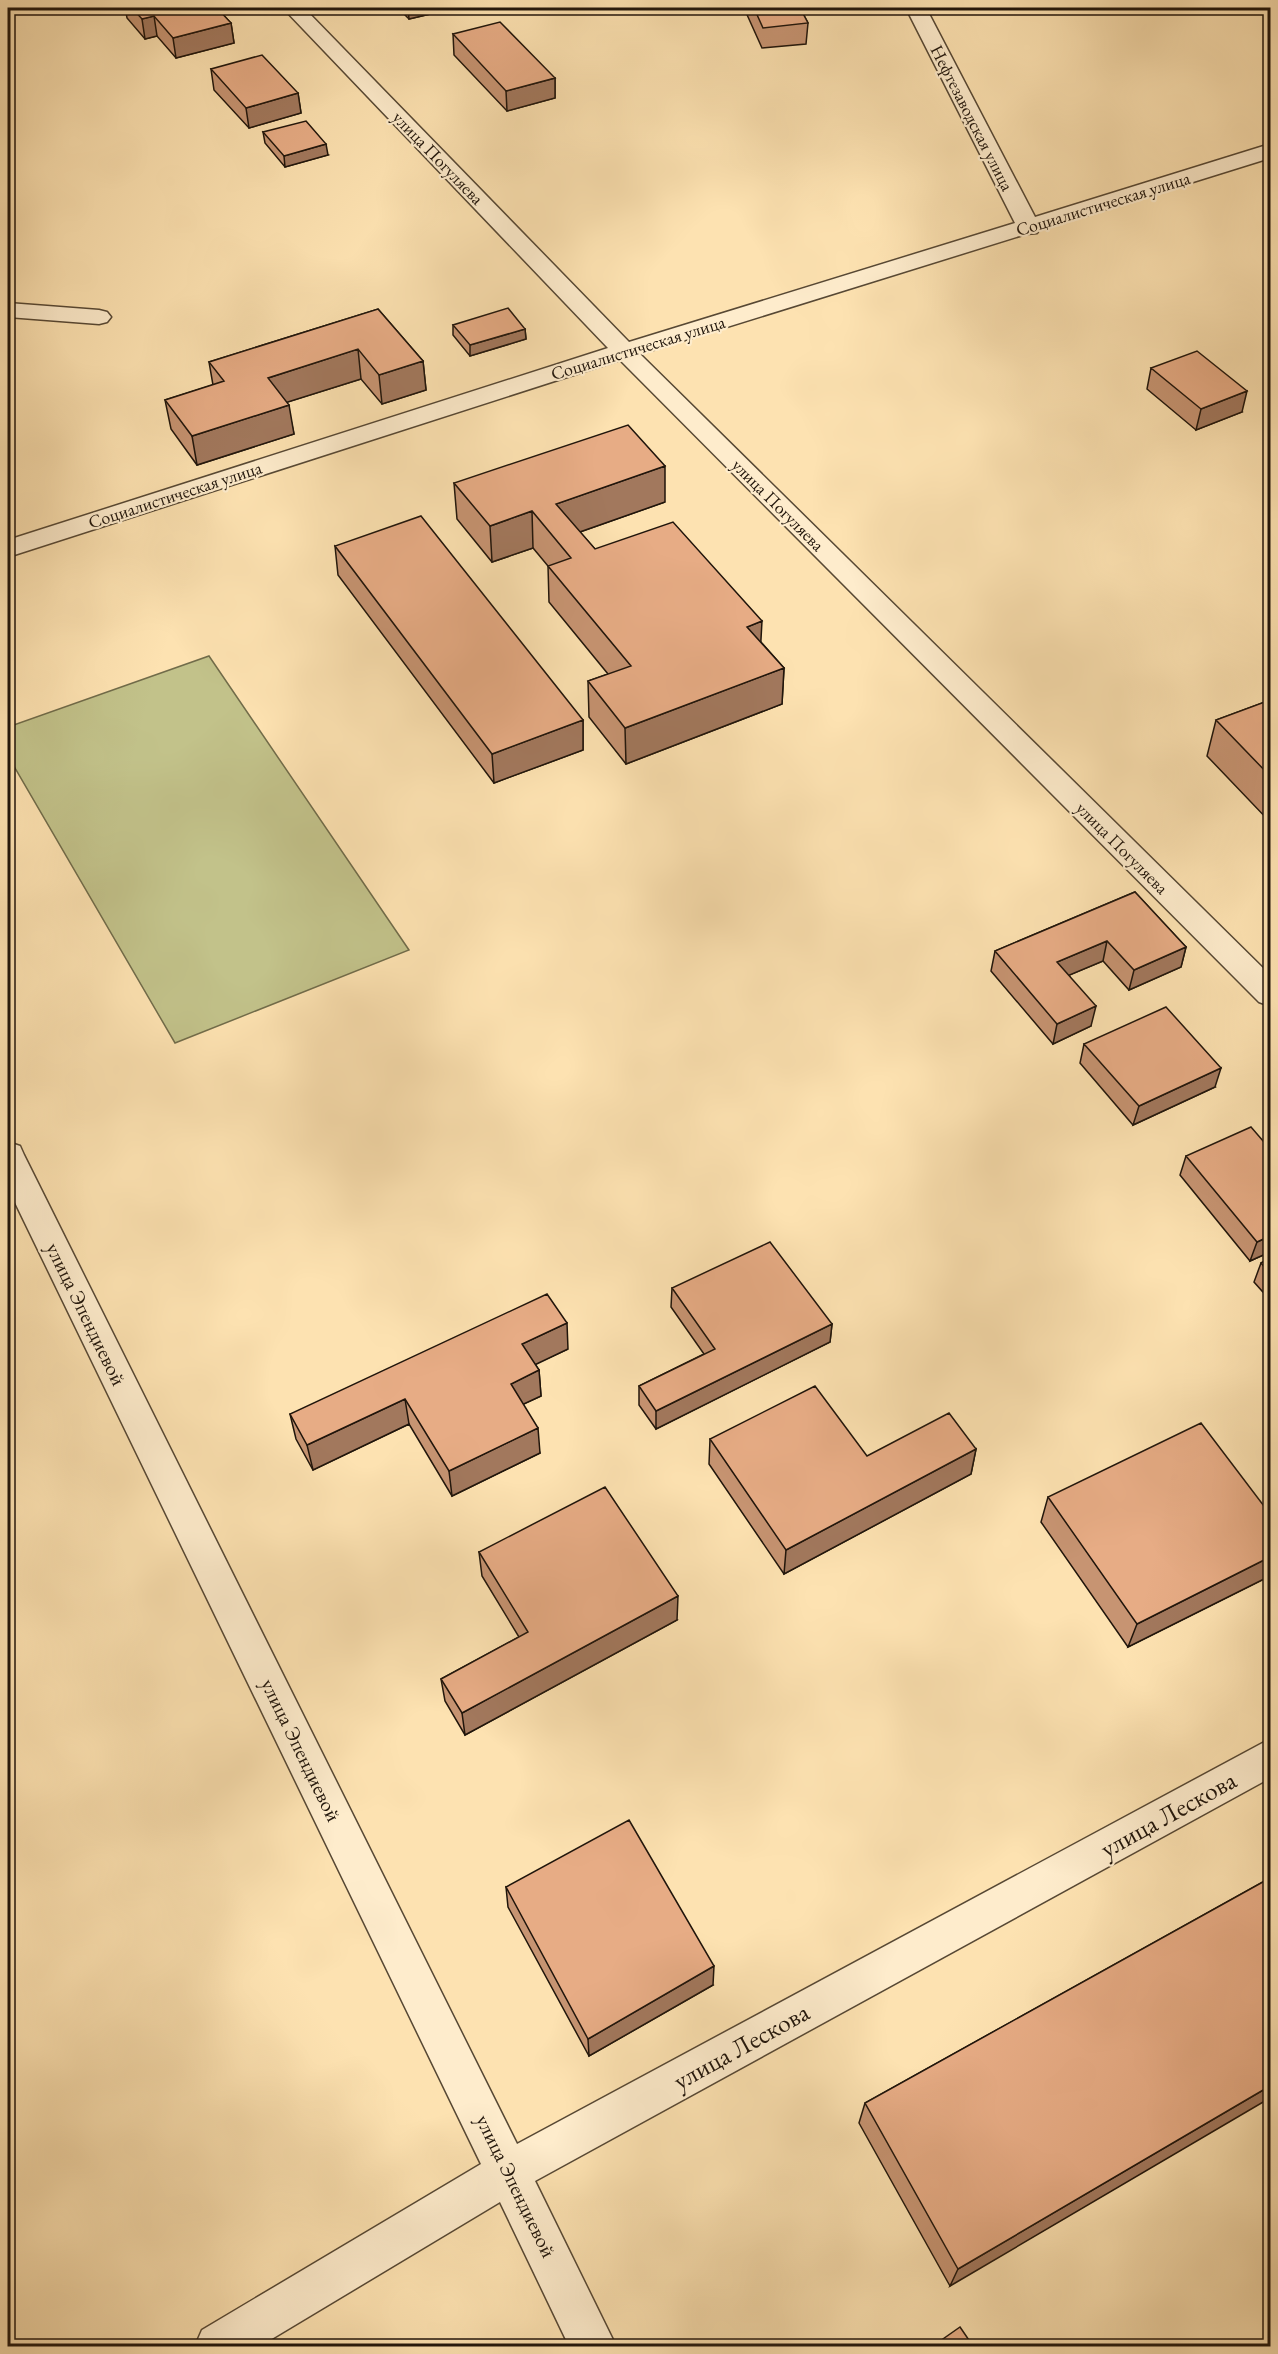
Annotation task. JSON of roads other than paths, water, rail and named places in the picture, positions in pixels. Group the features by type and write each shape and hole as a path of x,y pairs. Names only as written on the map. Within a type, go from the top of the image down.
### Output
{"street":[{"name":"улица Погуляева","path":"293,8 624,351 1270,994"},
{"name":"Нефтезаводская улица","path":"916,8 1029,228"},
{"name":"Социалистическая улица","path":"8,549 624,351 1029,228 1270,151"},
{"path":"8,310 99,317"},
{"name":"улица Эпендиевой","path":"8,1155 593,2346"},
{"name":"улица Лескова","path":"218,2346 509,2172 1270,1758"}]}
